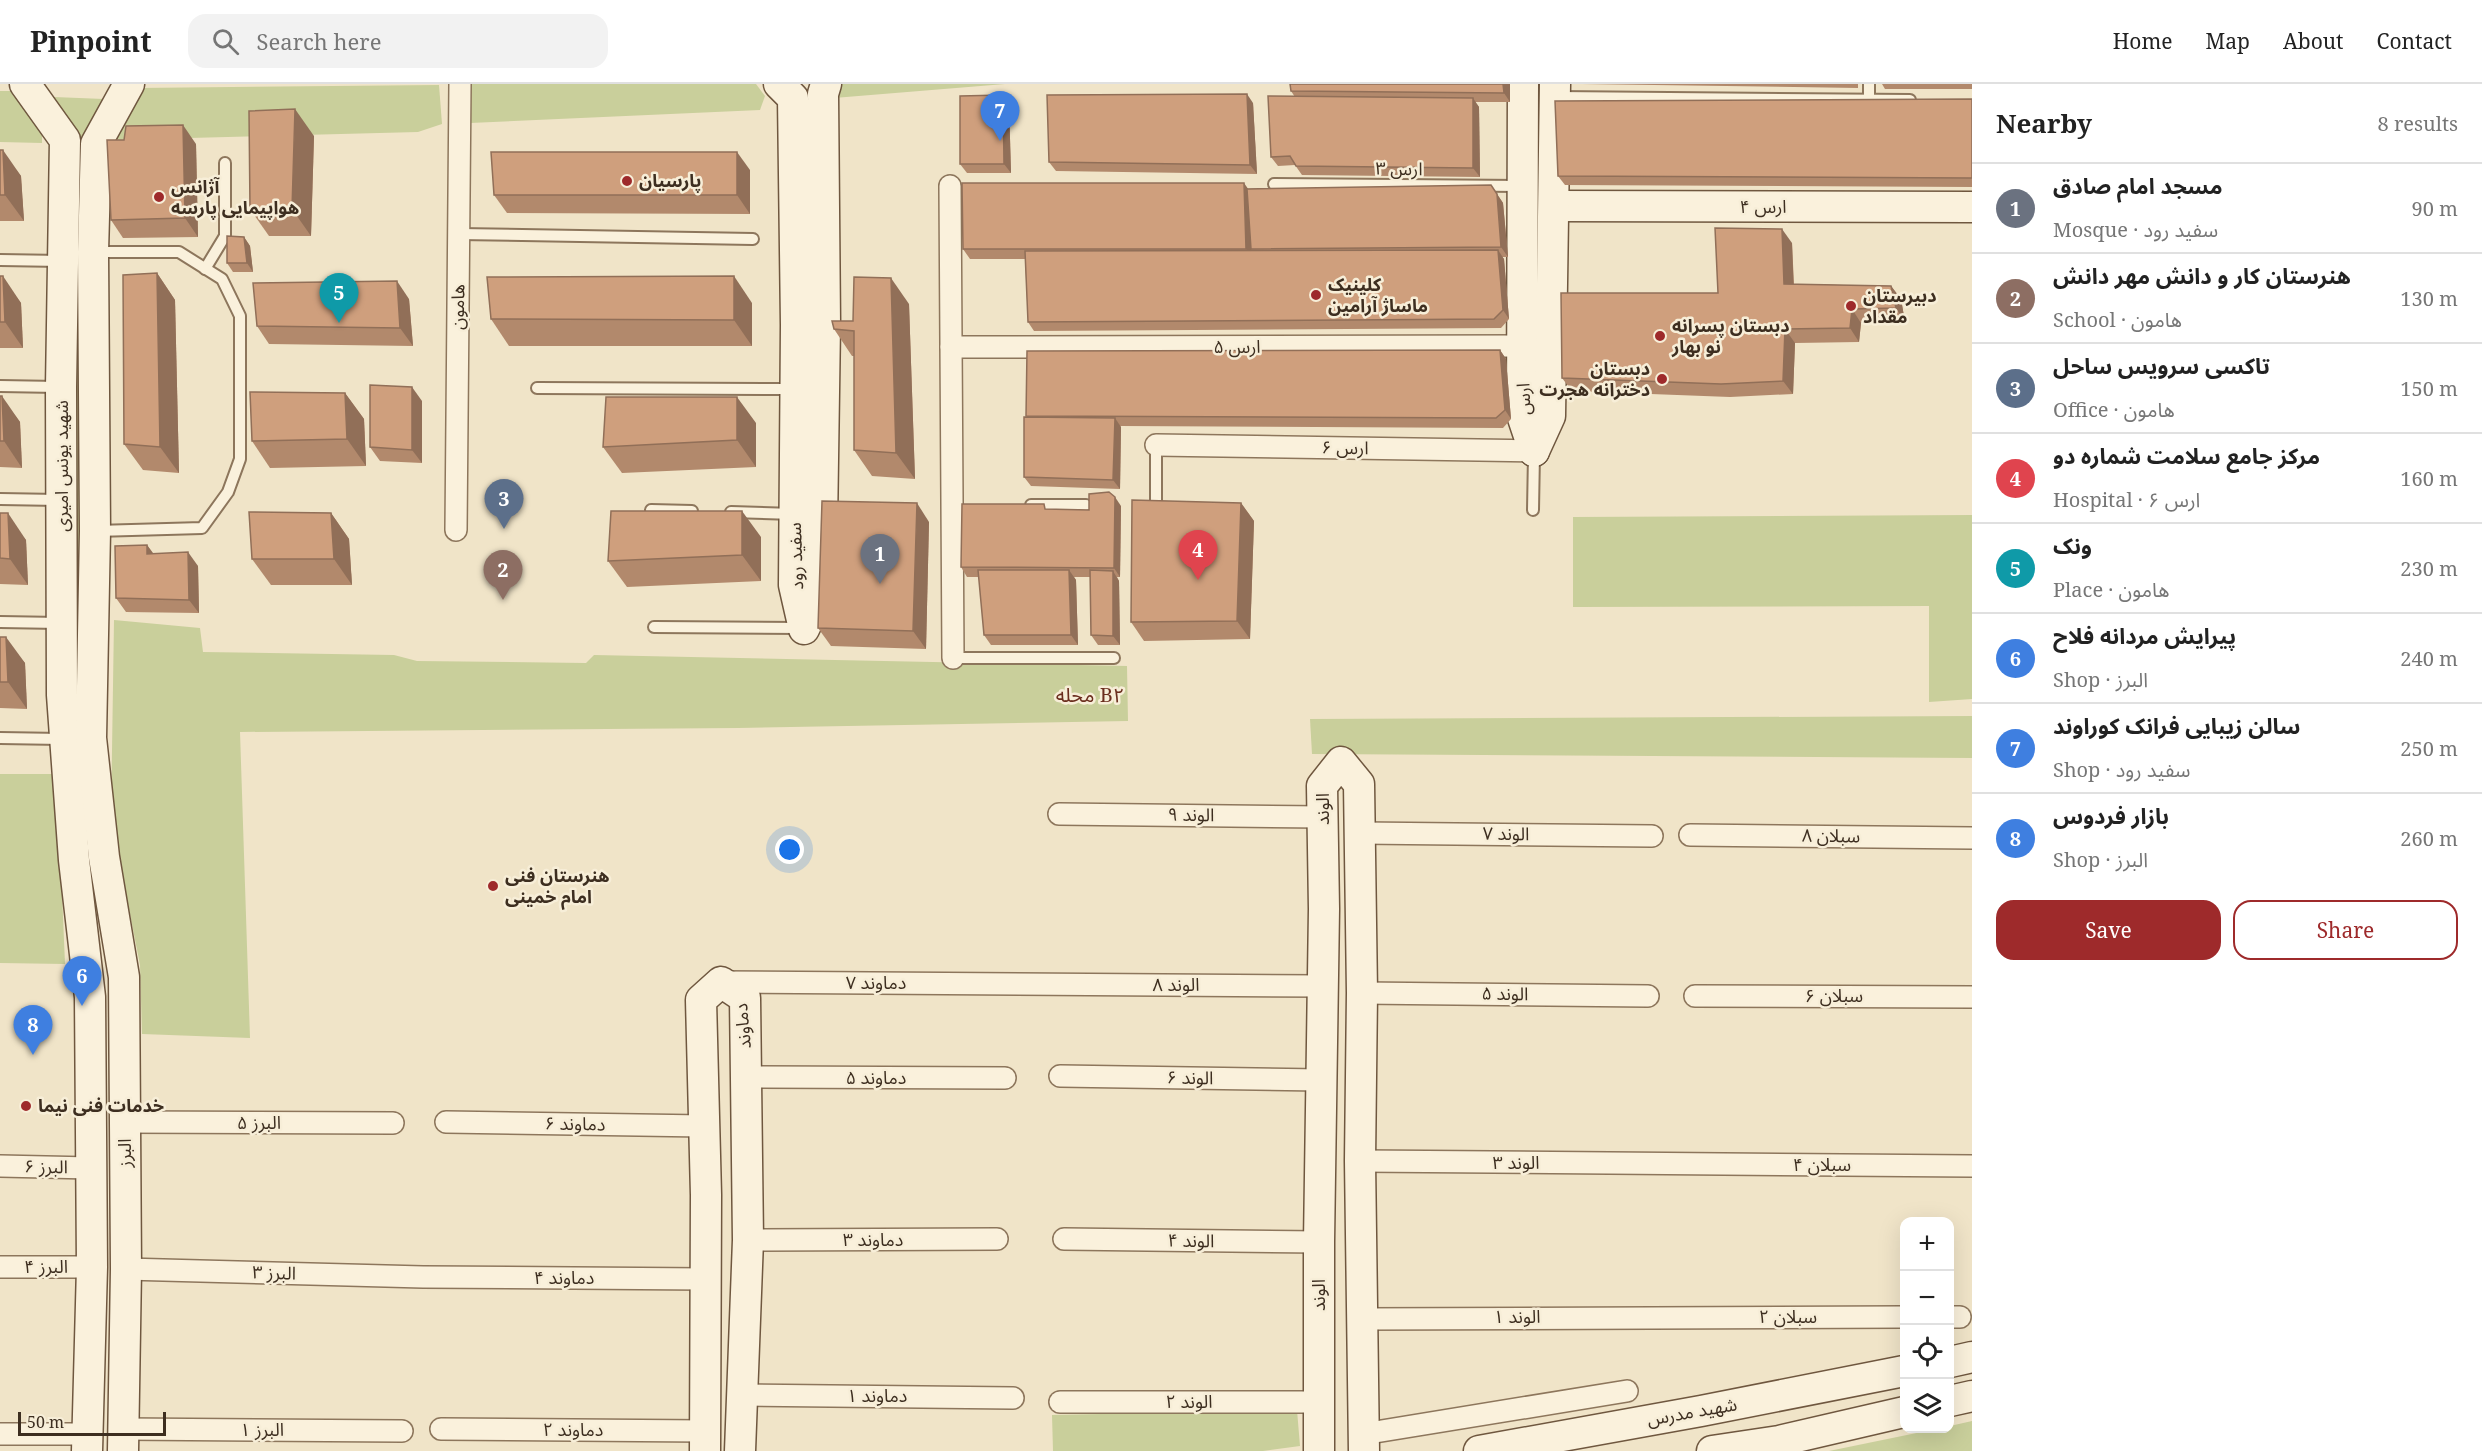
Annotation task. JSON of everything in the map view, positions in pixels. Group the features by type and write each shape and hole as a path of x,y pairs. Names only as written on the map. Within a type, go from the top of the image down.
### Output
{"street":[{"name":"شهید یونس امیری","path":"25,84 65,140 62,320 62,695 79,739 104,857"},
{"name":"شهید یونس امیری","path":"74,860 79,739 95,576 93,252 96,144 129,84"},
{"name":"هامون","path":"456,530 460,84"},
{"name":"سفید رود","path":"779,84 793,98 794,514 807,577"},
{"name":"سفید رود","path":"807,577 825,325 823,94 826,84"},
{"name":"ارس","path":"1523,84 1524,186 1538,263 1550,416 1534,451"},
{"name":"ارس","path":"1534,451 1522,415 1524,346 1538,263 1554,206 1555,90"},
{"path":"1524,139 1554,139"},
{"path":"953,658 958,505 951,347 956,186"},
{"name":"ارس ۴","path":"1554,206 1972,207"},
{"path":"62,320 94,322"},
{"path":"795,325 825,325"},
{"name":"ارس ۵","path":"951,347 1524,346"},
{"name":"ارس ۶","path":"1156,445 1534,451"},
{"path":"63,574 95,576"},
{"name":"سفید رود","path":"804,628 794,585 807,577"},
{"name":"الوند","path":"1319,1443 1320,1080 1324,909 1322,786 1341,762 1359,784 1361,833 1360,1161 1364,1442"},
{"name":"الوند ۹","path":"1059,814 1323,817"},
{"name":"الوند ۷","path":"1361,833 1652,836"},
{"name":"سبلان ۸","path":"1690,835 1972,838"},
{"name":"البرز","path":"104,857 124,977 126,1269 123,1440"},
{"name":"البرز","path":"74,860 90,997 92,1267 88,1442"},
{"path":"1324,909 1361,910"},
{"name":"دماوند ۷","path":"721,982 1030,984"},
{"name":"دماوند","path":"705,1441 706,1195 701,1000 721,982 745,998 748,1240 740,1451"},
{"name":"الوند ۸","path":"1030,984 1321,986"},
{"name":"الوند ۵","path":"1362,1006 1648,996"},
{"name":"سبلان ۶","path":"1695,996 1972,997"},
{"path":"1321,1019 1362,1006"},
{"path":"90,1042 125,1042"},
{"name":"الوند ۶","path":"1060,1076 1320,1080"},
{"name":"دماوند ۵","path":"747,1077 1005,1078"},
{"name":"البرز ۵","path":"125,1122 393,1123"},
{"name":"دماوند ۶","path":"446,1122 704,1126"},
{"path":"1321,1162 1360,1161"},
{"name":"الوند ۳","path":"1360,1161 1672,1164"},
{"name":"سبلان ۴","path":"1672,1164 1972,1166"},
{"name":"البرز ۶","path":"0,1166 91,1168"},
{"path":"706,1195 747,1196"},
{"name":"دماوند ۳","path":"748,1240 997,1239"},
{"name":"الوند ۴","path":"1064,1239 1319,1242"},
{"name":"البرز ۴","path":"0,1267 92,1267"},
{"name":"البرز ۳","path":"126,1269 423,1277"},
{"name":"دماوند ۴","path":"423,1277 705,1279"},
{"path":"1319,1298 1363,1309"},
{"name":"الوند ۱","path":"1363,1309 1671,1316"},
{"name":"سبلان ۲","path":"1671,1316 1900,1317"},
{"path":"705,1347 743,1350"},
{"path":"91,1350 124,1348"},
{"path":"1954,1361 1972,1357"},
{"name":"شهید مدرس","path":"1479,1451 1900,1372"},
{"path":"1319,1443 1332,1448 1350,1447 1364,1442 1627,1391"},
{"name":"دماوند ۱","path":"741,1395 1013,1398"},
{"path":"1954,1400 1972,1396"},
{"name":"الوند ۲","path":"1060,1402 1318,1402"},
{"path":"1701,1411 1707,1451"},
{"path":"1712,1451 1779,1441 1900,1413"},
{"name":"دماوند ۲","path":"441,1429 705,1441"},
{"name":"البرز ۱","path":"123,1440 402,1431"},
{"path":"0,1434 88,1442"}],"lane":[{"path":"1869,84 1869,100"},
{"path":"1555,90 1917,100"},
{"path":"205,268 225,236 225,163"},
{"name":"ارس ۳","path":"1274,184 1524,186"},
{"path":"459,234 753,239"},
{"path":"93,252 179,252 222,279 240,316 240,459 228,492 202,528 95,531"},
{"path":"0,260 63,261"},
{"path":"0,386 62,387"},
{"path":"537,388 794,389"},
{"path":"1156,445 1156,511"},
{"path":"1533,510 1534,451"},
{"path":"0,499 63,500"},
{"path":"1020,505 1086,505"},
{"path":"651,510 699,512"},
{"path":"723,512 794,514"},
{"path":"0,622 63,623"},
{"path":"654,627 804,628"},
{"path":"953,658 1114,658"},
{"path":"0,738 79,739"}],"green space":[{"path":"468,84 756,84 765,96 760,110 470,123"},
{"path":"836,84 1005,84 834,98"},
{"path":"439,85 442,124 418,132 113,140 137,88"},
{"path":"0,91 14,91 42,124 42,143 0,142"},
{"path":"54,97 104,99 94,120 83,308 71,308 68,130"},
{"path":"85,331 86,563 72,563 71,332"},
{"path":"1972,515 1972,699 1929,702 1929,606 1573,607 1573,517"},
{"path":"114,620 200,628 203,652 394,655 417,661 586,663 594,655 1127,666 1128,721 738,728 240,732 250,1038 142,1034 140,965 111,817"},
{"path":"1972,716 1972,758 1312,754 1310,719"},
{"path":"0,774 57,774 65,964 0,963"},
{"path":"1297,1410 1300,1446 1263,1451 1053,1451 1052,1415"},
{"path":"1972,1421 1972,1451 1829,1451 1917,1433 1954,1433 1954,1425"}],"building":[{"path":"1290,84 1503,84 1504,93 1291,91"},
{"path":"1247,94 1250,165 1049,162 1047,95"},
{"path":"1003,95 1004,164 960,164 960,96"},
{"path":"1268,96 1473,98 1473,168 1296,166 1290,156 1271,157"},
{"path":"1972,99 1972,178 1558,176 1555,101"},
{"path":"295,109 292,209 250,209 249,111"},
{"name":"آژانس هواپیمایی پارسه","path":"183,125 185,218 111,220 107,140 124,140 126,126"},
{"path":"0,150 3,150 5,195 0,195"},
{"path":"491,152 737,152 737,195 494,195"},
{"path":"962,183 1244,183 1246,249 963,249"},
{"path":"1491,185 1497,194 1501,247 1251,249 1247,189"},
{"path":"1715,228 1782,229 1784,284 1891,286 1896,308 1852,309 1850,328 1785,329 1783,381 1721,384 1562,378 1561,293 1718,293"},
{"path":"227,236 244,237 247,263 227,263"},
{"path":"1498,250 1503,310 1494,319 1028,322 1025,251"},
{"path":"157,273 160,447 124,444 123,275"},
{"path":"0,276 3,276 5,322 0,322"},
{"path":"734,276 734,320 491,319 487,277"},
{"path":"854,277 891,278 896,453 854,450 854,331 834,329 832,321 853,321"},
{"path":"397,281 400,328 257,326 253,283"},
{"path":"1500,350 1505,410 1496,418 1026,416 1027,351"},
{"path":"370,385 412,387 412,450 370,447"},
{"path":"250,392 345,393 347,439 252,441"},
{"path":"0,396 2,396 4,441 0,441"},
{"path":"606,397 737,397 737,440 603,447"},
{"path":"1024,417 1115,418 1113,480 1024,477"},
{"path":"1109,492 1115,497 1114,568 961,567 962,504 1044,504 1045,509 1089,510 1089,494"},
{"path":"1132,500 1241,503 1237,621 1131,622"},
{"path":"822,501 917,503 913,631 818,628"},
{"path":"611,511 742,511 742,555 608,561"},
{"path":"249,512 331,513 334,559 252,559"},
{"path":"0,513 8,513 10,559 0,558"},
{"path":"147,545 147,554 188,552 189,600 116,598 115,546"},
{"path":"978,570 1069,570 1071,635 984,635"},
{"path":"1090,570 1113,571 1113,636 1091,635"},
{"path":"0,637 6,637 8,682 0,682"}],"place":[{"name":"سالن زیبایی فرانک کوراوند","path":"1000,141"},
{"name":"پارسیان","path":"627,181"},
{"name":"آژانس هواپیمایی پارسه","path":"159,197"},
{"name":"کلینیک ماساژ آرامین","path":"1316,295"},
{"name":"دبیرستان مقداد","path":"1851,306"},
{"name":"ونک","path":"339,323"},
{"name":"دبستان پسرانه نو بهار","path":"1660,336"},
{"name":"دبستان دخترانه هجرت","path":"1662,379"},
{"name":"تاکسی سرویس ساحل","path":"504,529"},
{"name":"مرکز جامع سلامت شماره دو","path":"1198,580"},
{"name":"مسجد امام صادق","path":"880,584"},
{"name":"هنرستان کار و دانش مهر دانش","path":"503,600"},
{"name":"هنرستان فنی امام خمینی","path":"493,886"},
{"name":"پیرایش مردانه فلاح","path":"82,1006"},
{"name":"بازار فردوس","path":"33,1055"},
{"name":"خدمات فنی نیما","path":"26,1106"}],"district":[{"name":"محله B۲","path":"1090,695"}]}
